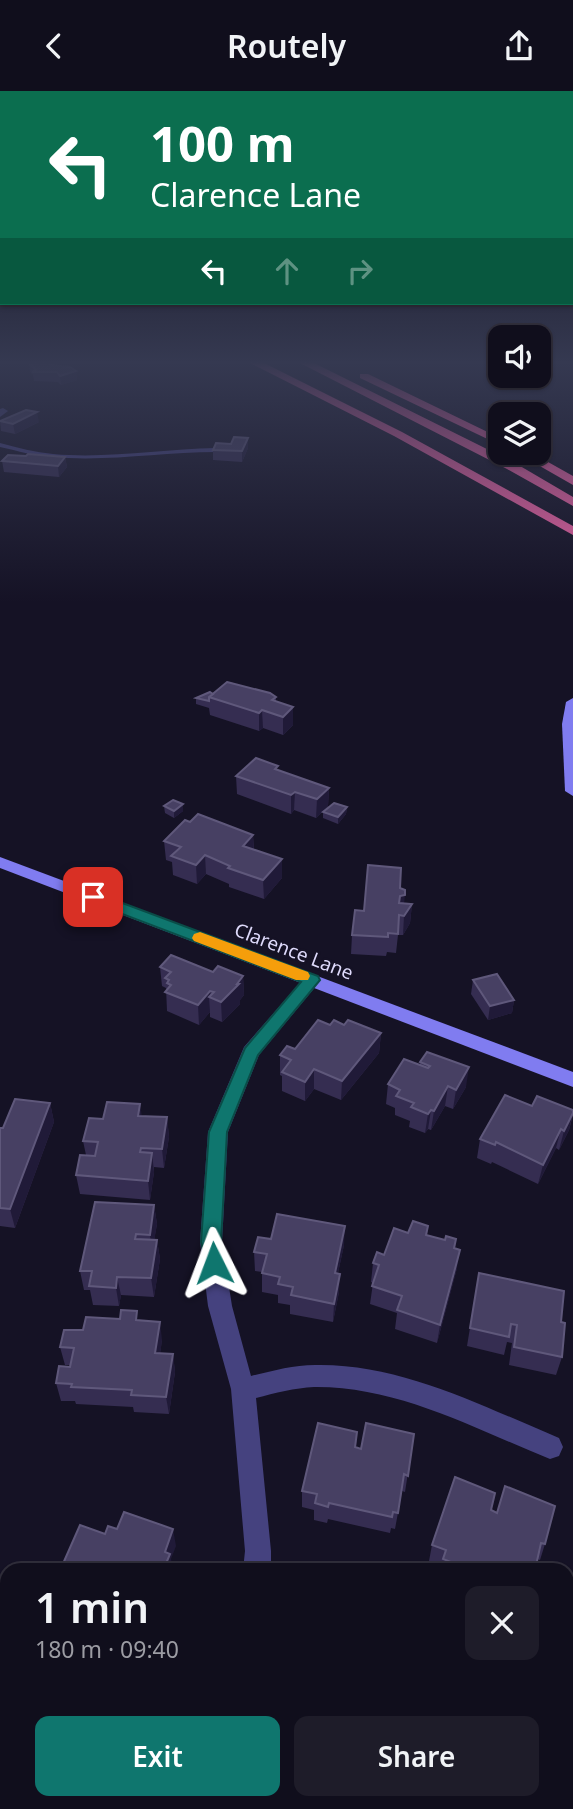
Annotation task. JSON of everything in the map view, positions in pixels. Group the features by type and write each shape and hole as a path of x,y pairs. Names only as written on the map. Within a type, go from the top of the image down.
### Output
{"highway":[{"path":"413,442 573,531"},
{"path":"432,442 573,519"},
{"path":"463,442 573,502"},
{"path":"544,465 573,481"}],"street":[{"path":"573,702 569,724 573,791"},
{"name":"Clarence Lane","path":"0,862 573,1080"},
{"path":"257,1563 243,1389 220,1306 211,1242 218,1132 251,1052 312,980"},
{"path":"243,1389 313,1375 366,1380 430,1399 550,1447"}],"lane":[{"path":"0,445 46,454 86,457 216,450"}],"building":[{"path":"246,442 242,451 213,450 216,443"},
{"path":"8,455 65,457 58,466 2,461"},
{"path":"227,682 270,693 276,697 272,700 293,707 283,717 262,710 259,713 209,697"},
{"path":"210,692 213,694 209,701 196,698"},
{"path":"256,758 278,766 275,769 329,788 317,799 295,792 291,795 236,776"},
{"path":"173,800 183,804 174,811 164,806"},
{"path":"334,803 347,807 338,817 323,812"},
{"path":"198,814 253,835 243,846 282,859 263,880 228,868 230,866 205,855 196,865 171,856 181,847 164,841 185,820 190,822"},
{"path":"368,865 401,868 400,888 405,890 405,895 400,896 399,903 412,904 404,916 399,915 398,934 388,933 388,937 352,935 355,910 364,911"},
{"path":"171,955 213,972 218,966 243,976 239,984 221,1002 209,997 214,992 210,991 198,1005 165,992 171,985 165,978 171,972 160,967"},
{"path":"497,974 514,1000 490,1006 473,980"},
{"path":"318,1020 330,1025 334,1020 344,1025 348,1020 381,1033 342,1081 314,1069 305,1082 282,1072 291,1060 280,1055 287,1046 295,1049"},
{"path":"427,1052 469,1067 456,1090 448,1086 434,1111 431,1110 428,1114 411,1107 414,1103 396,1096 400,1090 388,1084 404,1059 428,1068 430,1066 420,1062"},
{"path":"505,1095 532,1106 537,1096 573,1110 564,1131 561,1129 543,1165 496,1142 495,1145 480,1139"},
{"path":"15,1099 50,1103 10,1209 0,1208 0,1128 3,1128"},
{"path":"107,1102 140,1104 138,1116 167,1117 162,1149 141,1148 140,1152 152,1153 148,1181 76,1175 80,1155 95,1156 98,1142 83,1141 89,1118 103,1119"},
{"path":"95,1202 154,1205 150,1235 136,1234 135,1239 157,1240 151,1278 117,1277 116,1288 89,1286 92,1271 80,1271"},
{"path":"277,1214 345,1226 335,1273 340,1274 334,1304 291,1295 293,1287 278,1284 280,1277 262,1273 267,1254 254,1252 258,1237 271,1239"},
{"path":"413,1221 428,1226 426,1235 445,1240 446,1236 456,1239 454,1248 460,1250 440,1325 397,1310 402,1296 372,1286 379,1265 373,1263 377,1252 384,1255 394,1228 408,1233"},
{"path":"479,1273 564,1291 562,1357 514,1347 517,1325 511,1324 509,1337 470,1328"},
{"path":"121,1310 137,1311 136,1320 160,1322 155,1353 173,1354 166,1397 131,1395 132,1390 71,1387 72,1384 56,1383 59,1366 70,1367 74,1348 60,1347 64,1330 83,1330 86,1317 120,1319"},
{"path":"318,1423 357,1432 355,1447 361,1449 366,1423 414,1434 408,1476 404,1474 398,1513 393,1512 392,1517 329,1503 328,1507 315,1503 317,1494 302,1491"},
{"path":"455,1477 495,1493 491,1510 497,1513 505,1486 555,1506 545,1544 541,1543 537,1563 453,1563 443,1559 446,1550 432,1545"},
{"path":"124,1512 173,1529 165,1552 170,1554 166,1563 63,1563 80,1525 105,1534 108,1526 117,1529"}],"slow traffic":[{"path":"200,938 302,976"}],"route":[{"path":"93,897 312,980 251,1052 218,1132 211,1242 214,1263"}]}
